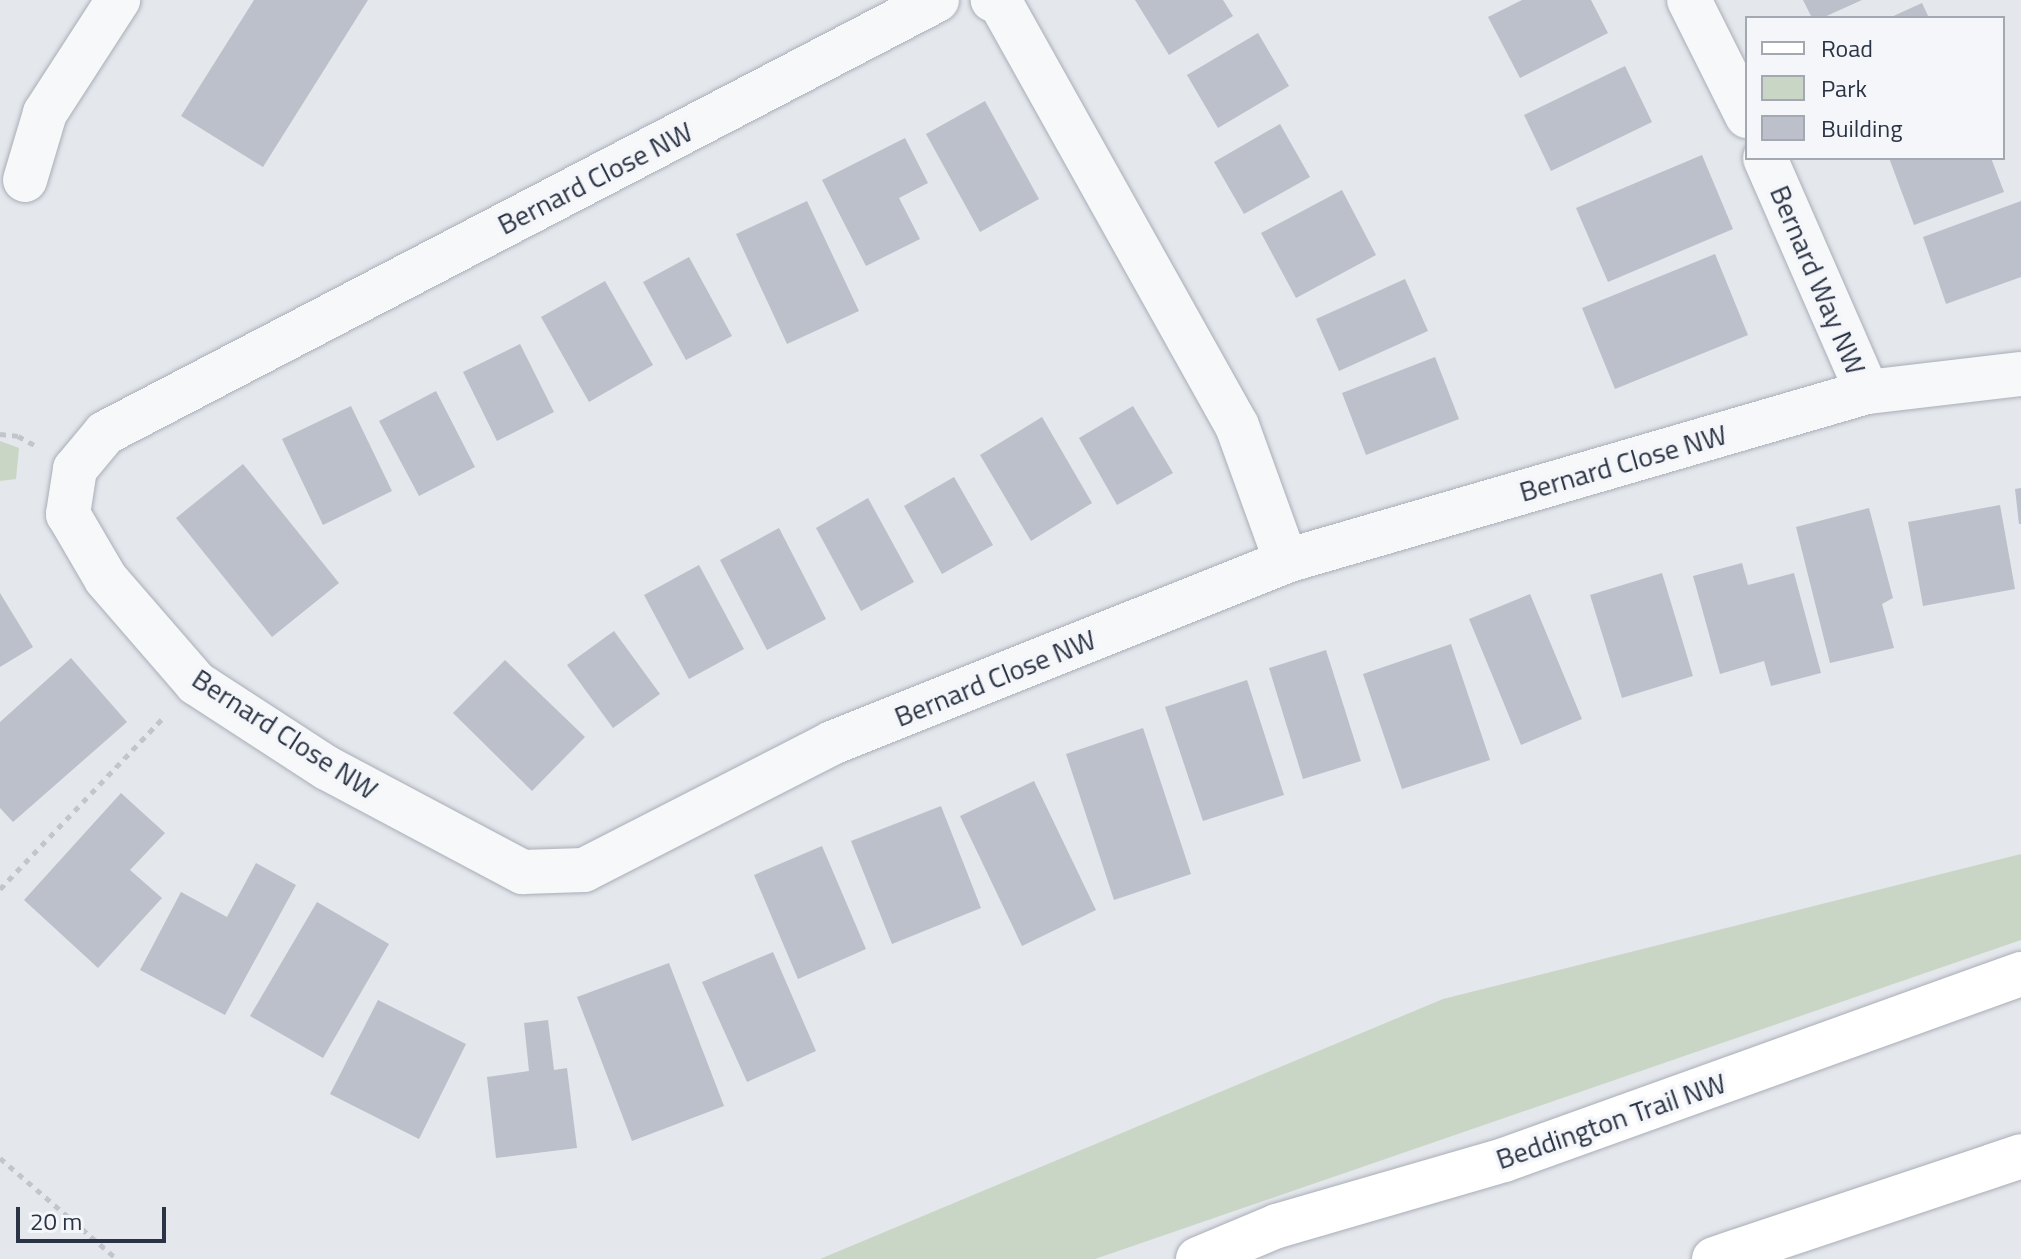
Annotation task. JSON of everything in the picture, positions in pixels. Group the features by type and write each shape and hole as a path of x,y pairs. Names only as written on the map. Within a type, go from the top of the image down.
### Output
{"main road":[{"name":"Beddington Trail NW","path":"1198,1259 1277,1226 1504,1160 2021,974"},
{"path":"1714,1259 2021,1156"},
{"path":"1185,1259 1277,1226"}],"street":[{"path":"25,180 45,113 118,0"},
{"name":"Bernard Close NW","path":"937,0 105,433 75,469 68,514 106,579 196,683 327,768 523,872 584,870 832,743 1286,561 1867,392"},
{"path":"993,0 1001,3 1237,426 1286,561"},
{"path":"1689,0 1745,112"},
{"name":"Bernard Way NW","path":"1766,160 1867,392 2021,374"}],"path":[{"path":"0,889 196,683"},
{"path":"0,1158 117,1259"}],"green space":[{"path":"0,441 19,448 16,479 0,481"},
{"path":"2021,854 2021,940 1095,1259 820,1259 1443,999"}],"building":[{"path":"254,0 368,0 263,167 181,116"},
{"path":"1135,0 1223,0 1233,16 1169,55"},
{"path":"1522,0 1591,0 1608,33 1520,78 1488,17"},
{"path":"1803,0 1862,0 1826,16 1811,16"},
{"path":"1922,3 1928,16 1893,16"},
{"path":"1258,33 1289,86 1218,128 1187,75"},
{"path":"1625,66 1652,122 1551,171 1524,115"},
{"path":"985,101 1039,199 980,232 926,134"},
{"path":"1280,124 1310,177 1244,214 1214,162"},
{"path":"905,138 928,183 899,198 920,239 866,266 822,180"},
{"path":"1702,155 1733,229 1608,282 1576,208"},
{"path":"1890,160 1992,160 2004,192 1914,225"},
{"path":"1342,190 1376,255 1296,298 1261,233"},
{"path":"807,201 859,311 787,344 736,234"},
{"path":"2021,201 2021,277 1946,304 1923,237"},
{"path":"1715,254 1748,335 1615,389 1582,308"},
{"path":"689,257 732,336 686,360 643,282"},
{"path":"1405,279 1428,331 1339,371 1316,319"},
{"path":"605,281 653,365 589,402 541,317"},
{"path":"520,344 554,412 497,441 463,372"},
{"path":"1435,357 1459,419 1366,455 1342,393"},
{"path":"436,391 475,467 419,496 379,421"},
{"path":"351,406 392,491 323,525 282,439"},
{"path":"1133,406 1173,473 1117,505 1079,438"},
{"path":"1042,417 1092,503 1031,541 980,455"},
{"path":"243,464 339,583 272,637 176,518"},
{"path":"954,477 993,545 942,574 904,506"},
{"path":"2021,488 2021,524 2019,524 2015,489"},
{"path":"868,498 914,582 861,611 816,528"},
{"path":"2000,505 2015,589 1923,606 1908,522"},
{"path":"1869,508 1893,598 1882,604 1894,648 1830,663 1796,527"},
{"path":"779,528 826,619 767,650 720,560"},
{"path":"1742,563 1748,585 1794,573 1821,673 1771,686 1764,661 1720,674 1693,576"},
{"path":"699,565 744,649 689,679 644,595"},
{"path":"1662,573 1693,676 1622,698 1590,595"},
{"path":"0,593 33,647 0,667"},
{"path":"1530,594 1582,719 1521,745 1469,619"},
{"path":"614,631 660,694 613,728 567,665"},
{"path":"1451,644 1490,760 1402,789 1363,674"},
{"path":"1326,650 1361,761 1303,779 1269,668"},
{"path":"71,658 127,722 13,822 0,808 0,722"},
{"path":"505,660 585,737 532,791 453,713"},
{"path":"1247,680 1284,795 1203,821 1165,707"},
{"path":"1143,728 1191,874 1114,900 1066,754"},
{"path":"1034,781 1096,910 1022,946 960,816"},
{"path":"121,793 165,833 130,870 162,898 98,968 24,900"},
{"path":"941,806 981,908 892,944 851,841"},
{"path":"822,846 866,949 798,979 754,875"},
{"path":"256,863 296,885 225,1015 140,970 181,892 227,917"},
{"path":"317,902 389,944 323,1058 250,1016"},
{"path":"773,952 816,1051 747,1082 702,982"},
{"path":"669,963 724,1106 632,1141 577,997"},
{"path":"378,1000 466,1044 419,1139 330,1094"},
{"path":"548,1020 554,1070 567,1068 577,1148 496,1158 487,1077 529,1071 524,1023"}]}
